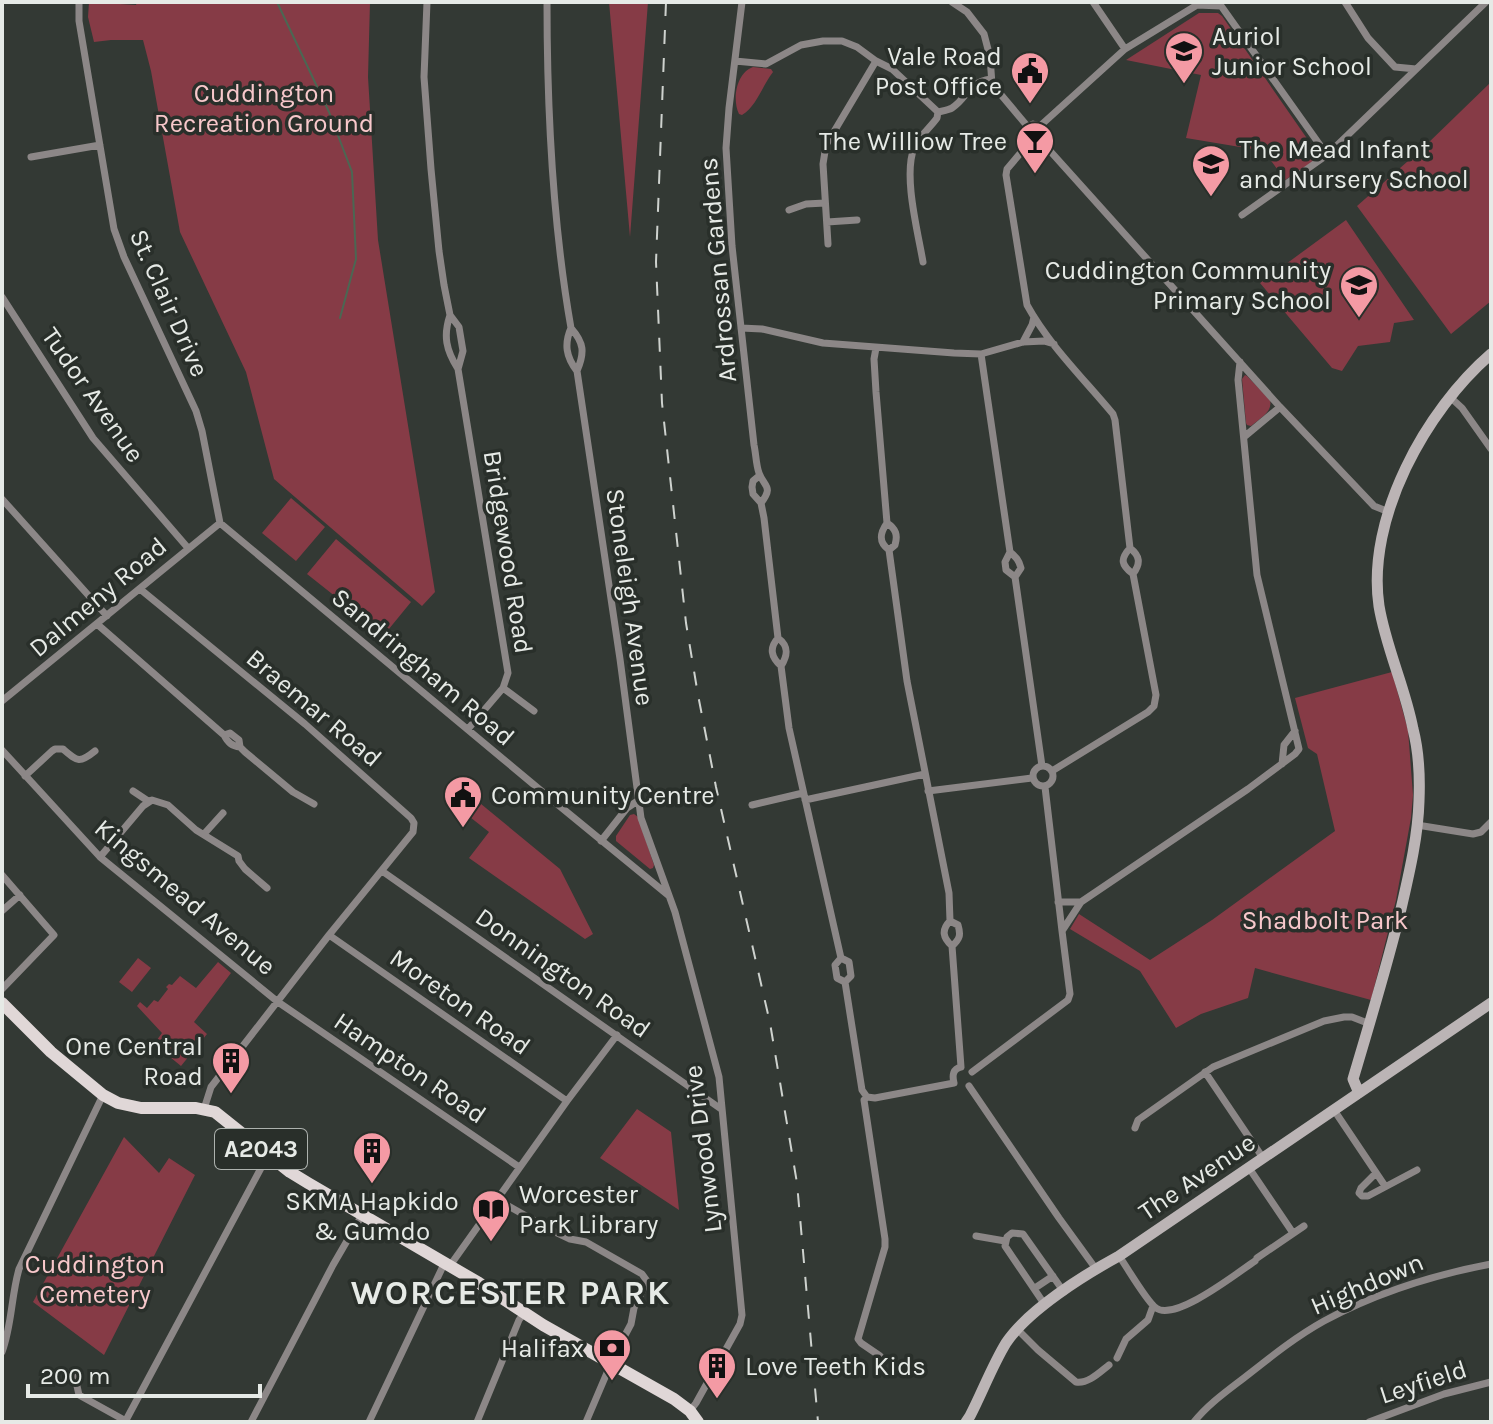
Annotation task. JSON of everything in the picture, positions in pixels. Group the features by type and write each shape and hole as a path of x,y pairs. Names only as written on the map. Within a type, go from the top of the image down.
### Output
{"main road":[{"name":"A2043","path":"3,1006 51,1052 103,1095 118,1103 141,1108 204,1109 222,1116 299,1177 610,1364 655,1387 694,1417"}],"street":[{"name":"St. Clair Drive","path":"79,2 79,21 118,244 196,411 220,523"},
{"name":"Bridgewood Road","path":"427,2 424,53 426,107 439,251 450,315 459,327 463,351 458,369"},
{"name":"Stoneleigh Avenue","path":"547,2 554,201 571,328 579,338 582,349 582,360 577,371"},
{"name":"Ardrossan Gardens","path":"742,2 726,148 732,246 759,476 767,484 768,491 761,503"},
{"path":"952,2 967,12 984,34 991,79 1004,101 1028,127"},
{"path":"1093,2 1125,49"},
{"path":"1345,2 1368,38 1395,67 1396,87"},
{"path":"1242,215 1327,155 1486,2"},
{"path":"1040,126 1125,49 1198,4 1220,4 1327,155"},
{"path":"735,61 766,64 801,45 842,41 892,69 938,112"},
{"path":"828,244 823,164 826,145 876,61"},
{"path":"1395,67 1416,69"},
{"path":"938,112 952,109 974,85 991,79"},
{"path":"923,262 910,176 911,164 914,148 937,118 938,112"},
{"path":"1033,124 1040,126 1045,133 1042,142 1036,145 1029,143 1024,135 1028,127 1033,124"},
{"path":"1042,142 1280,407 1374,506 1389,512"},
{"path":"1029,143 1007,169 1006,175 1027,305 1054,344 1113,414 1130,548 1139,560 1133,574"},
{"path":"31,157 100,145"},
{"path":"789,210 806,204 825,203"},
{"path":"827,222 857,220"},
{"name":"Tudor Avenue","path":"2,297 93,438 188,548"},
{"name":"Bridgewood Road","path":"450,315 445,330 449,355 458,369 508,673 503,688 468,729"},
{"path":"1023,342 1034,317"},
{"name":"Stoneleigh Avenue","path":"571,328 567,350 569,361 577,371 645,830"},
{"path":"741,328 762,329 823,343 981,354 1023,342 1054,344"},
{"path":"876,348 887,523 881,533 881,541 889,550 907,681 949,893 950,921 943,935 952,946 961,1067"},
{"path":"981,354 1010,552 1005,562 1006,570 1015,577"},
{"path":"1359,1093 1353,1079 1396,932 1417,825 1419,763 1414,730 1386,637 1377,588 1378,557 1389,512 1416,449 1450,397 1472,370 1491,354"},
{"path":"1062,931 1081,902 1248,789 1299,749 1257,575 1238,380 1240,362"},
{"path":"1450,397 1462,408 1491,449"},
{"path":"1244,437 1280,407"},
{"name":"Ardrossan Gardens","path":"759,476 752,487 753,494 761,503 778,638 772,645 772,652 774,660 781,666 789,728 841,958"},
{"path":"2,499 107,616"},
{"name":"Dalmeny Road","path":"2,701 220,523"},
{"name":"Sandringham Road","path":"220,523 670,896"},
{"path":"887,523 896,532 895,545 889,550"},
{"path":"1052,771 1154,706 1156,695 1133,574 1123,562 1130,548"},
{"path":"1010,552 1018,559 1021,568 1015,577 1042,766"},
{"name":"Braemar Road","path":"140,589 305,724 414,823 413,832 211,1087 204,1109"},
{"path":"97,624 224,735 227,742 240,747 293,792 314,804"},
{"name":"Ardrossan Gardens","path":"778,638 787,650 787,658 781,666"},
{"path":"503,688 521,695 534,711"},
{"path":"1282,764 1284,745 1295,731"},
{"path":"25,776 55,749 63,749 78,760 95,751"},
{"name":"Kingsmead Avenue","path":"2,750 100,857 278,1002"},
{"path":"1032,778 1036,768 1045,766 1052,771"},
{"path":"972,1072 1068,1000 1070,994 1045,787 1052,779 1052,771"},
{"path":"752,805 925,774"},
{"path":"928,791 1032,778"},
{"path":"1032,778 1045,787"},
{"path":"133,791 148,801 156,800 168,805 196,830 240,853 245,869 267,888"},
{"path":"601,841 627,808 639,800"},
{"path":"100,857 148,801"},
{"path":"204,834 223,813"},
{"path":"1417,825 1473,834 1487,828 1491,822"},
{"name":"Lynwood Drive","path":"645,830 670,896 719,1077 742,1319 696,1403 694,1417"},
{"name":"Donnington Road","path":"382,871 721,1109"},
{"path":"2,875 54,935 2,989"},
{"path":"2,911 20,895"},
{"path":"1058,902 1081,902"},
{"path":"950,921 958,925 960,933 959,940 952,946"},
{"name":"Moreton Road","path":"329,935 567,1101"},
{"path":"841,958 849,962 851,969 851,976 845,982 837,978 835,972 835,965 841,958"},
{"path":"845,982 862,1090 867,1097 954,1083"},
{"name":"Hampton Road","path":"278,1002 519,1167"},
{"name":"The Avenue","path":"966,1422 1002,1350 1017,1329 1045,1305 1491,1003"},
{"path":"1135,1128 1138,1120 1213,1067 1324,1021 1344,1017 1370,1024"},
{"path":"369,1422 447,1266 617,1035"},
{"path":"961,1067 972,1072 969,1086 958,1087 954,1083 954,1071 961,1067"},
{"path":"1205,1072 1263,1158"},
{"path":"969,1086 1096,1269"},
{"path":"2,1352 10,1327 19,1269 103,1095"},
{"path":"867,1097 864,1100 885,1247 858,1339 880,1356"},
{"path":"1334,1110 1385,1186"},
{"path":"65,1372 75,1377 79,1395 125,1421 268,1155"},
{"path":"1249,1168 1293,1233"},
{"path":"1376,1173 1361,1188 1360,1194 1364,1197 1417,1170"},
{"path":"496,1199 549,1229 570,1239 586,1242 642,1274 647,1281 586,1422"},
{"path":"251,1422 362,1215"},
{"path":"1119,1256 1153,1306 1162,1311 1183,1306 1304,1226"},
{"path":"1045,1305 1005,1246 1007,1237 1012,1233 1023,1234 1064,1292"},
{"path":"976,1236 1005,1241"},
{"name":"Highdown","path":"1194,1422 1213,1402 1261,1364 1324,1321 1368,1300 1437,1275 1491,1264"},
{"path":"1035,1288 1053,1276"},
{"path":"1117,1358 1126,1339 1146,1322 1153,1306"},
{"path":"477,1422 525,1312"},
{"path":"1017,1329 1076,1382 1087,1381 1109,1365"},
{"name":"Leyfield","path":"1369,1422 1444,1394 1491,1382"}],"green space":[{"name":"Cuddington Recreation Ground","path":"89,2 136,5 137,2 370,2 368,77 378,240 435,592 422,606 274,479 246,372 180,232 143,40 94,42 88,17"},
{"path":"609,2 648,2 630,237"},
{"name":"Auriol Junior School","path":"1199,13 1218,13 1222,16 1315,150 1314,161 1285,180 1264,151 1186,138 1201,75 1126,60"},
{"path":"753,67 771,69 773,72 756,101 742,115 737,108 737,88 743,75"},
{"path":"1491,82 1491,301 1451,334 1357,206"},
{"path":"1346,220 1414,320 1394,323 1390,342 1358,346 1342,371 1332,368 1260,283"},
{"path":"1245,375 1270,400 1268,411 1251,426 1246,423 1242,379"},
{"path":"291,498 325,527 296,561 262,533"},
{"path":"336,539 411,602 384,635 307,574"},
{"name":"Shadbolt Park","path":"1392,672 1408,730 1413,795 1396,900 1371,1000 1255,968 1248,998 1201,1014 1176,1028 1140,971 1070,929 1079,914 1150,960 1212,920 1335,831 1317,754 1308,748 1295,698"},
{"path":"464,790 560,869 593,934 585,939 469,858 489,832 452,803"},
{"path":"630,815 638,817 654,865 650,869 616,841"},
{"path":"138,958 151,968 132,992 119,982"},
{"path":"218,962 231,973 194,1022 207,1034 181,1066 154,1044 162,1033 137,1006 140,1002 147,1008 154,1000 158,1002 168,989 166,987 180,976 196,988"},
{"path":"637,1109 671,1132 679,1210 600,1158"},
{"name":"Cuddington Cemetery","path":"124,1137 159,1173 169,1158 195,1175 104,1355 33,1302"}],"waterway":[{"path":"277,2 329,112 352,172 356,259 340,318"}],"railway":[{"path":"666,2 656,262 662,403 686,623 698,695 770,1023 797,1183 818,1422"}],"place":[{"name":"Auriol Junior School","path":"1184,85"},
{"name":"Vale Road Post Office","path":"1030,105"},
{"name":"The Williow Tree","path":"1035,175"},
{"name":"The Mead Infant and Nursery School","path":"1211,198"},
{"name":"Cuddington Community Primary School","path":"1359,319"},
{"name":"Community Centre","path":"463,829"},
{"name":"One Central Road","path":"231,1095"},
{"name":"SKMA Hapkido & Gumdo","path":"372,1185"},
{"name":"Worcester Park Library","path":"491,1243"},
{"name":"Halifax","path":"612,1382"},
{"name":"Love Teeth Kids","path":"717,1400"}],"district":[{"name":"WORCESTER PARK","path":"511,1293"}]}
